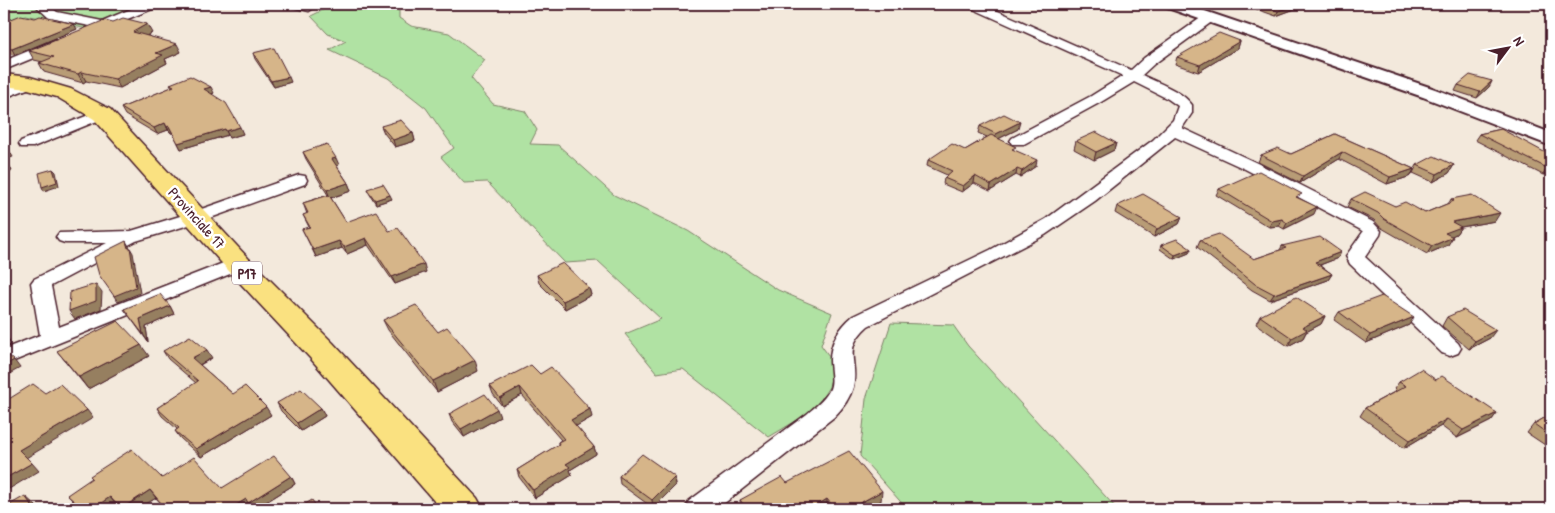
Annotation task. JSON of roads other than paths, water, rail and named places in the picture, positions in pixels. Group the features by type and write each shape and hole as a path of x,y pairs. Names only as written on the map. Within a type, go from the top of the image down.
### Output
{"main road":[{"name":"Provinciale 17","path":"17,82 64,93 102,114 238,264 322,351 464,509"}],"street":[{"path":"40,4 53,15 104,25"},
{"path":"4,66 153,4"},
{"path":"698,509 829,408 840,393 844,377 841,360 843,342 852,327 866,316 968,268 1040,230 1075,208 1173,130 1186,110 1185,105 1173,96 1133,76 973,4"},
{"path":"1170,4 1429,93 1551,140"},
{"path":"1018,141 1096,99 1133,76 1149,61 1209,18"},
{"path":"4,94 17,82"},
{"path":"27,144 102,114"},
{"path":"1173,130 1259,170 1367,226 1372,231 1371,236 1357,252 1355,256 1357,260 1450,348"},
{"path":"50,338 41,282 132,237 196,217 299,180"},
{"path":"65,236 132,237"},
{"path":"4,357 238,264"}]}
